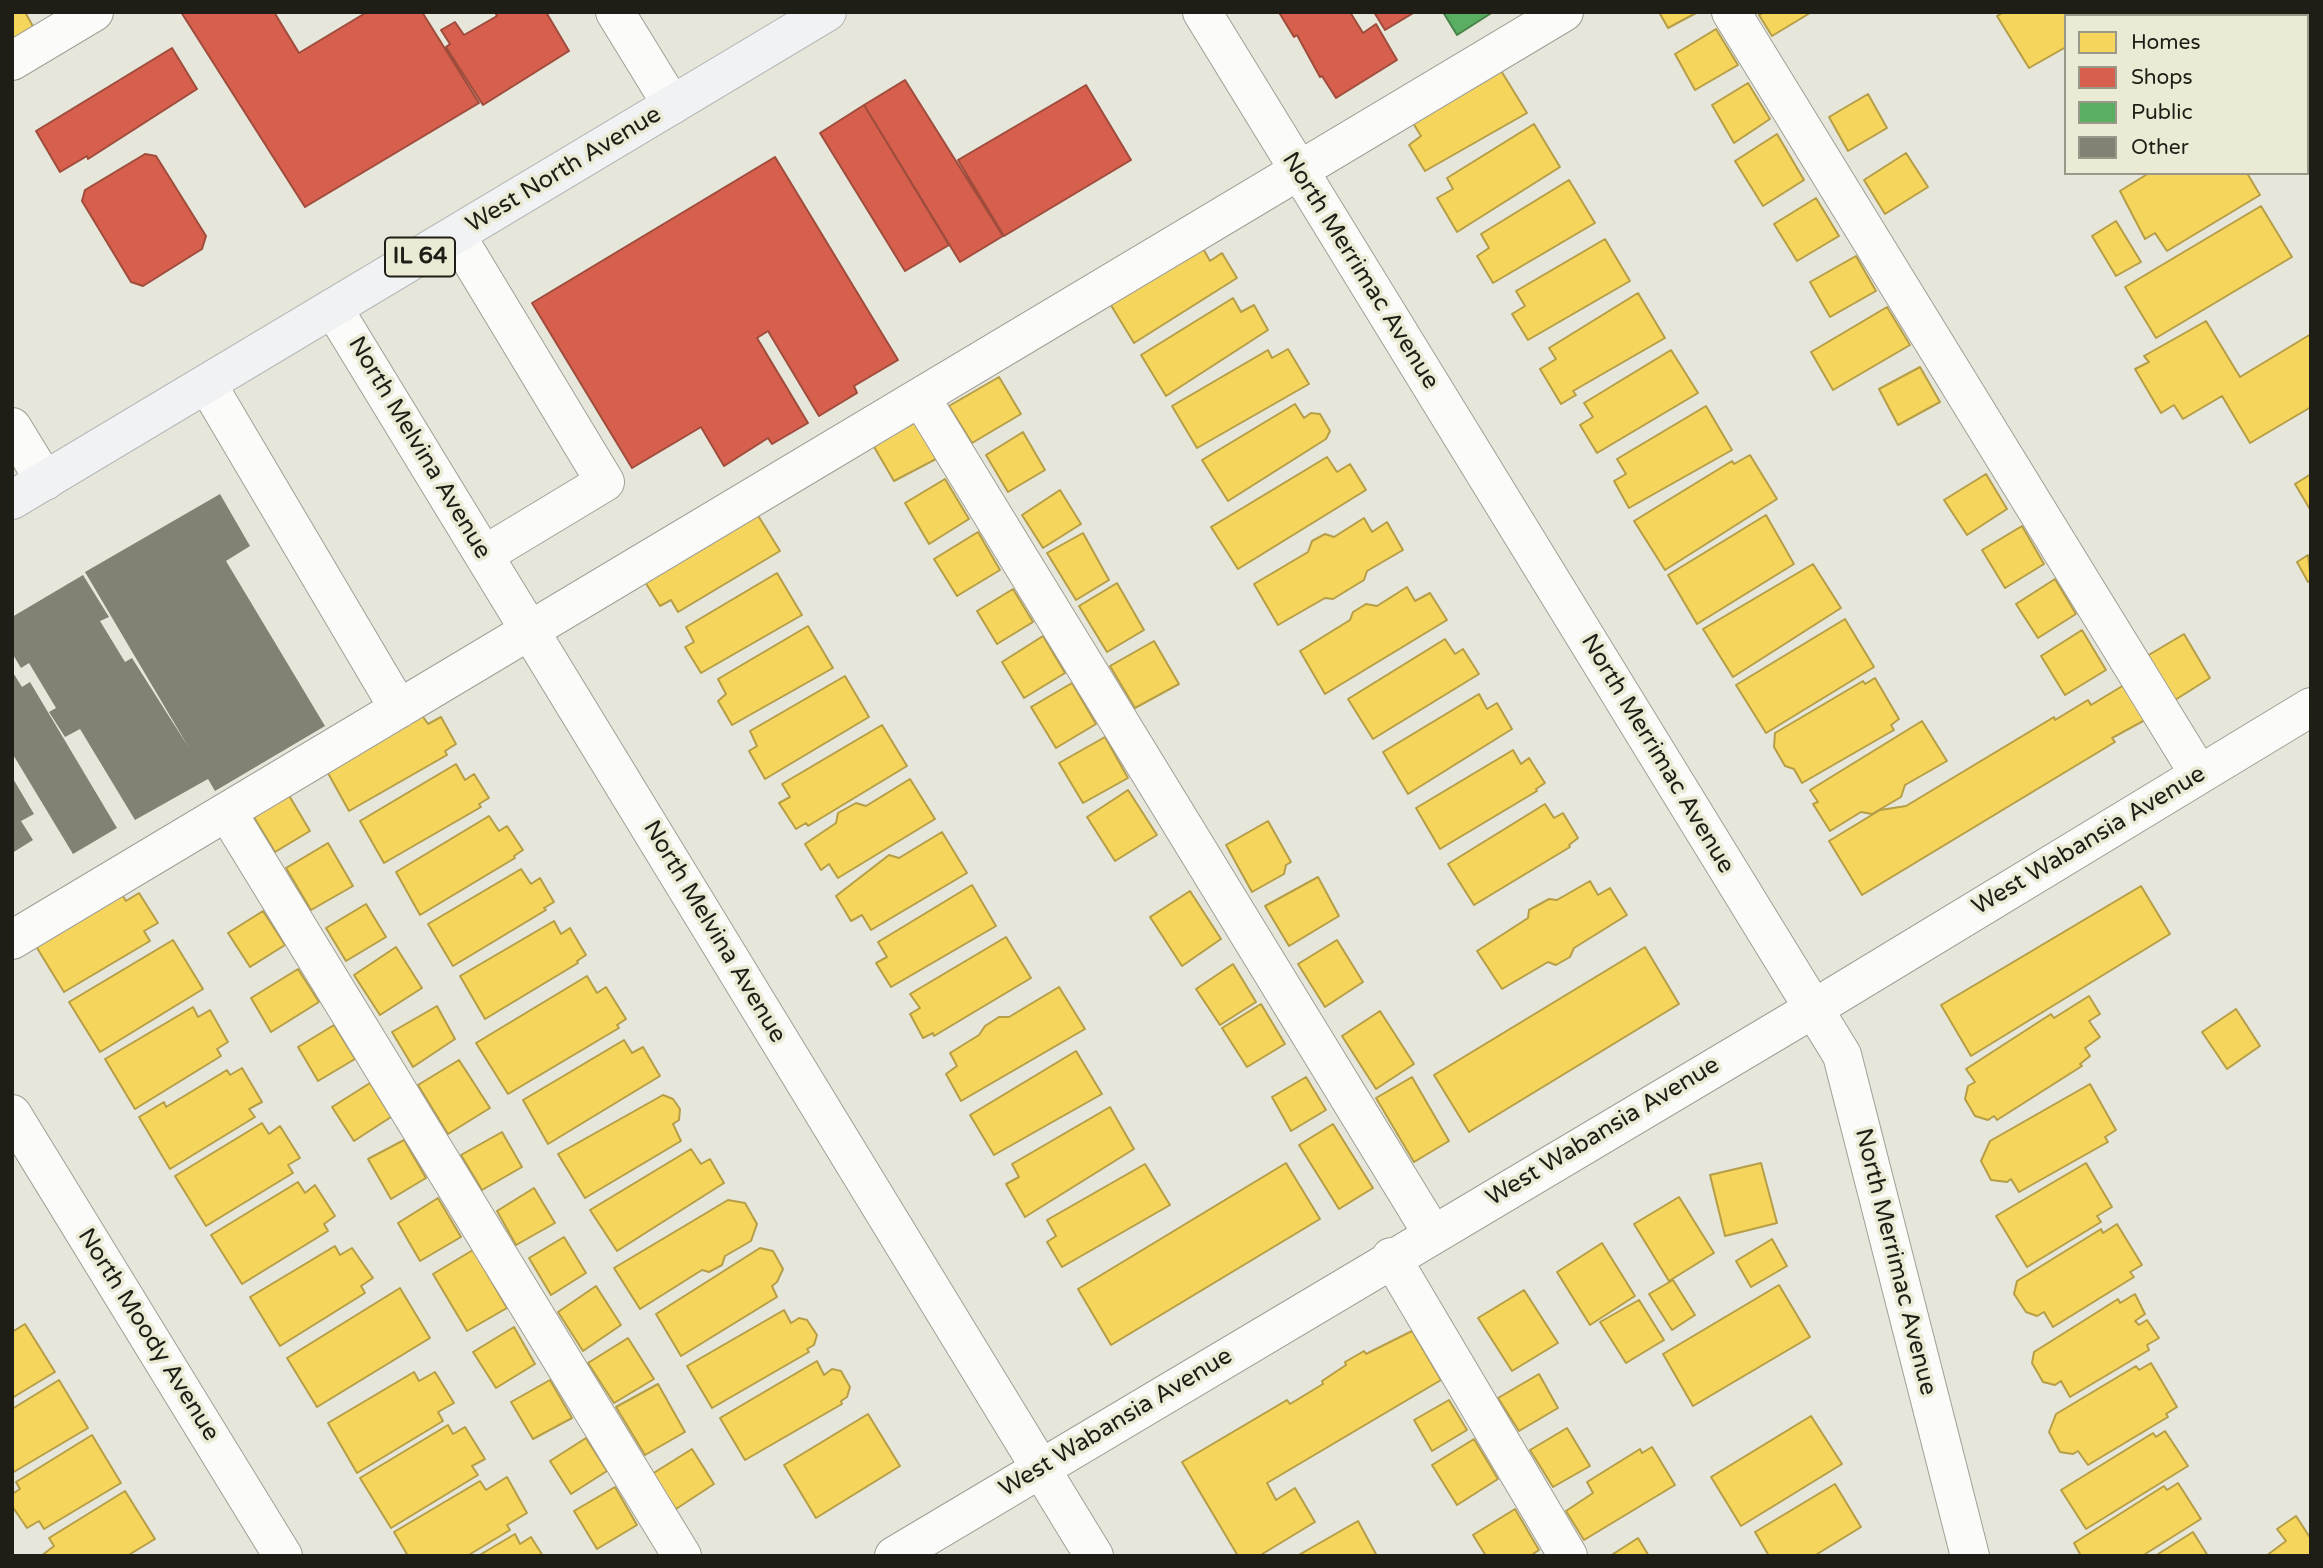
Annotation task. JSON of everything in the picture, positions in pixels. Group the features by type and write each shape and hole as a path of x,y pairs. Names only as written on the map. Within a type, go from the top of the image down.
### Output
{"main road":[{"name":"West North Avenue","path":"12,500 827,12"}],"street":[{"path":"12,61 94,12"},
{"path":"615,12 672,105"},
{"name":"North Merrimac Avenue","path":"1202,12 1842,1055 1970,1556"},
{"path":"12,940 1564,12"},
{"path":"1731,12 2199,774"},
{"path":"456,235 605,482 484,555"},
{"name":"North Melvina Avenue","path":"333,308 1094,1556"},
{"path":"207,384 399,709"},
{"path":"920,398 1432,1233"},
{"path":"12,426 45,481"},
{"name":"West Wabansia Avenue","path":"894,1556 1391,1257 1813,1009 2311,707"},
{"path":"227,812 682,1556"},
{"name":"North Moody Avenue","path":"12,1114 284,1556"},
{"path":"1391,1257 1568,1556"}],"building: Homes":[{"path":"12,12 25,12 35,30 12,43"},
{"path":"1659,12 1698,12 1668,28"},
{"path":"1764,12 1810,13 1772,36 1759,15"},
{"path":"2004,12 2123,12 2064,14 2064,48 2029,68 1997,16"},
{"path":"1716,29 1738,65 1695,90 1675,54"},
{"path":"1500,69 1527,113 1425,171 1409,145 1421,136 1413,123"},
{"path":"1748,83 1770,119 1734,143 1712,105"},
{"path":"1868,94 1887,128 1848,151 1829,117"},
{"path":"1534,124 1560,167 1457,232 1437,198 1453,189 1447,178"},
{"path":"1777,134 1804,180 1763,206 1735,161"},
{"path":"1906,153 1928,187 1885,214 1864,180"},
{"path":"2146,175 2248,175 2260,195 2167,251 2155,233 2145,239 2120,191"},
{"path":"1569,180 1595,223 1493,283 1477,256 1489,248 1481,234"},
{"path":"1816,198 1839,236 1797,261 1774,224"},
{"path":"2261,206 2292,257 2156,338 2125,287"},
{"path":"2116,221 2141,262 2116,276 2092,236"},
{"path":"1605,239 1630,281 1528,340 1512,314 1525,306 1516,291"},
{"path":"1201,245 1210,261 1222,253 1237,278 1134,343 1109,302"},
{"path":"1856,256 1876,291 1830,317 1810,282"},
{"path":"1638,293 1665,338 1573,391 1576,395 1561,404 1540,369 1556,359 1549,348"},
{"path":"1233,298 1241,312 1254,305 1268,330 1166,396 1141,355"},
{"path":"1887,307 1910,345 1833,390 1811,352"},
{"path":"2206,321 2240,377 2311,334 2311,407 2250,443 2222,396 2183,419 2174,405 2161,413 2135,369 2149,362 2144,356"},
{"path":"1288,349 1309,384 1197,448 1172,406 1268,350 1272,358"},
{"path":"1671,350 1698,393 1597,453 1580,425 1593,417 1584,403"},
{"path":"1920,367 1940,402 1898,425 1879,389"},
{"path":"999,377 1021,414 972,443 949,406"},
{"path":"1295,404 1304,418 1311,413 1320,414 1330,431 1326,439 1228,501 1202,460"},
{"path":"1706,406 1732,450 1629,508 1614,481 1626,474 1617,459"},
{"path":"916,422 936,459 894,481 873,445"},
{"path":"1023,432 1045,470 1008,492 986,455"},
{"path":"1750,455 1777,499 1665,570 1634,521 1732,461 1734,464"},
{"path":"1327,457 1337,472 1350,464 1366,490 1238,569 1211,527"},
{"path":"1986,474 2007,509 1967,535 1944,500"},
{"path":"2311,474 2311,511 2295,484"},
{"path":"945,479 969,519 929,544 905,503"},
{"path":"1060,490 1081,524 1043,548 1022,515"},
{"path":"754,509 780,551 678,612 671,600 660,606 642,577"},
{"path":"1766,515 1794,564 1697,624 1668,575"},
{"path":"1364,518 1372,532 1387,522 1403,550 1367,571 1364,580 1333,599 1325,598 1278,625 1254,584 1308,552 1312,541 1325,534 1334,537"},
{"path":"2022,526 2044,564 2005,588 1982,550"},
{"path":"978,532 1000,570 957,596 934,559"},
{"path":"1083,533 1109,580 1076,600 1047,553"},
{"path":"2308,555 2311,580 2308,582 2297,562"},
{"path":"1813,564 1841,608 1733,677 1703,629"},
{"path":"777,573 802,615 701,673 685,647 694,642 686,627"},
{"path":"2055,579 2076,614 2038,638 2016,604"},
{"path":"1117,583 1144,630 1107,652 1079,606"},
{"path":"1407,587 1415,601 1430,593 1447,620 1325,694 1300,651 1350,620 1353,612 1366,604 1377,606"},
{"path":"1013,589 1033,622 997,644 977,611"},
{"path":"1845,619 1874,667 1766,733 1736,685"},
{"path":"808,626 833,668 732,725 718,701 726,694 718,679"},
{"path":"2082,630 2106,670 2065,695 2041,656"},
{"path":"2184,634 2210,678 2175,700 2147,656"},
{"path":"1043,636 1065,673 1024,698 1002,662"},
{"path":"1445,639 1455,654 1463,649 1479,674 1373,739 1348,699"},
{"path":"1154,641 1179,684 1135,708 1110,666"},
{"path":"845,676 869,717 765,779 749,751 757,746 750,731"},
{"path":"1875,678 1899,719 1891,725 1894,730 1802,783 1794,769 1785,766 1774,747 1775,733 1863,681 1865,684"},
{"path":"1072,683 1096,724 1056,748 1031,707"},
{"path":"2124,685 2145,720 2112,738 2115,742 1862,895 1829,841 1880,810 1906,806 2054,717 2055,720 2088,700 2091,705"},
{"path":"1479,694 1487,709 1497,703 1512,729 1408,794 1383,752"},
{"path":"419,711 428,724 441,717 456,744 445,751 447,755 349,811 324,766"},
{"path":"1922,721 1947,761 1905,785 1901,797 1872,814 1861,812 1830,831 1813,804 1818,802 1810,790"},
{"path":"882,725 907,766 808,826 806,823 796,829 779,803 790,797 782,784"},
{"path":"1105,737 1128,778 1083,803 1059,763"},
{"path":"1513,750 1521,764 1529,758 1545,783 1536,789 1537,791 1440,849 1416,808"},
{"path":"456,764 465,780 474,774 489,798 479,804 481,807 384,863 360,821"},
{"path":"910,779 935,819 838,878 829,864 821,870 805,844 836,823 838,813 856,803 866,806"},
{"path":"1128,790 1157,835 1115,861 1087,817"},
{"path":"287,792 310,831 275,852 252,814"},
{"path":"1545,804 1554,818 1563,813 1578,838 1570,847 1474,905 1448,864"},
{"path":"489,816 499,831 507,826 523,850 514,856 515,858 420,915 396,872"},
{"path":"1268,821 1291,862 1286,865 1284,874 1252,892 1226,845"},
{"path":"942,832 967,873 871,930 862,915 851,921 836,896 889,855 899,858"},
{"path":"328,843 353,886 311,910 286,868"},
{"path":"521,869 531,884 540,878 554,902 544,908 546,910 453,966 428,924"},
{"path":"1318,877 1339,916 1289,946 1265,906"},
{"path":"1590,881 1598,895 1610,888 1627,915 1574,948 1570,957 1556,965 1548,962 1502,989 1477,951 1528,918 1529,910 1549,899 1557,900"},
{"path":"972,885 996,926 891,987 876,963 887,957 878,942"},
{"path":"2141,886 2170,934 1971,1056 1941,1005"},
{"path":"120,891 126,901 139,893 158,923 144,931 150,941 64,992 34,943"},
{"path":"1190,891 1221,939 1182,966 1150,917"},
{"path":"366,904 386,937 346,961 326,928"},
{"path":"263,911 285,945 250,967 228,933"},
{"path":"554,921 561,934 570,928 586,955 577,961 578,963 485,1019 460,976"},
{"path":"1006,937 1031,978 934,1036 933,1033 923,1038 910,1014 920,1008 910,994"},
{"path":"173,940 203,989 100,1052 69,1002"},
{"path":"1337,940 1363,982 1325,1007 1298,964"},
{"path":"396,947 422,988 380,1015 354,975"},
{"path":"1645,947 1679,1004 1469,1132 1434,1075"},
{"path":"1233,964 1256,1002 1220,1025 1196,989"},
{"path":"298,969 319,1002 271,1032 251,998"},
{"path":"587,976 597,993 606,987 626,1019 617,1025 619,1028 508,1094 476,1043"},
{"path":"1059,987 1085,1029 961,1101 946,1074 957,1066 950,1053 979,1035 985,1026 999,1017 1009,1017"},
{"path":"2089,996 2100,1014 2089,1021 2100,1037 2085,1048 2090,1056 2080,1064 2082,1066 1997,1120 1994,1116 1988,1120 1975,1116 1965,1099 1968,1086 1975,1082 1966,1069 2051,1014 2054,1018"},
{"path":"1261,1004 1285,1044 1247,1067 1222,1028"},
{"path":"437,1006 455,1039 413,1067 392,1032"},
{"path":"193,1007 198,1017 210,1010 228,1042 217,1049 221,1056 135,1109 105,1059"},
{"path":"2236,1009 2260,1046 2227,1069 2202,1032"},
{"path":"1380,1011 1414,1064 1376,1089 1342,1036"},
{"path":"334,1025 355,1059 318,1081 298,1047"},
{"path":"624,1040 632,1053 643,1047 660,1076 548,1144 523,1100"},
{"path":"1076,1051 1102,1094 994,1155 970,1115"},
{"path":"459,1060 490,1108 448,1134 418,1085"},
{"path":"242,1068 262,1102 249,1109 255,1117 170,1169 139,1117 164,1102 166,1107 227,1070 230,1075"},
{"path":"1306,1077 1326,1110 1291,1131 1272,1097"},
{"path":"1412,1077 1449,1141 1414,1162 1376,1098"},
{"path":"370,1083 391,1117 354,1141 332,1107"},
{"path":"2090,1084 2116,1130 2105,1137 2108,1142 2019,1192 2011,1179 2007,1182 1991,1180 1981,1161 1990,1141"},
{"path":"663,1095 673,1099 680,1109 679,1120 673,1124 681,1141 585,1198 558,1154"},
{"path":"1110,1107 1134,1149 1025,1217 1006,1184 1019,1177 1012,1164"},
{"path":"262,1123 269,1134 280,1126 300,1158 288,1165 293,1173 206,1226 175,1176"},
{"path":"1333,1124 1373,1188 1339,1209 1299,1145"},
{"path":"502,1132 522,1167 482,1190 461,1155"},
{"path":"404,1140 426,1178 391,1199 368,1159"},
{"path":"691,1149 701,1164 710,1159 724,1183 617,1251 590,1210"},
{"path":"1286,1163 1320,1219 1111,1345 1078,1289"},
{"path":"1761,1163 1777,1223 1725,1236 1710,1175"},
{"path":"2086,1163 2112,1207 2097,1216 2101,1222 2027,1267 1996,1216"},
{"path":"1145,1164 1170,1205 1062,1267 1047,1242 1056,1236 1047,1220"},
{"path":"298,1182 305,1193 315,1185 335,1216 324,1224 328,1231 242,1284 211,1235"},
{"path":"534,1188 555,1223 516,1245 497,1211"},
{"path":"1679,1197 1714,1253 1669,1281 1634,1224"},
{"path":"438,1198 461,1237 420,1261 398,1223"},
{"path":"728,1200 745,1203 757,1224 751,1241 725,1256 722,1265 709,1272 702,1270 640,1309 614,1268"},
{"path":"2117,1224 2142,1265 2130,1272 2134,1277 2053,1327 2044,1312 2037,1316 2026,1312 2014,1294 2017,1281 2101,1229 2103,1233"},
{"path":"564,1237 586,1273 551,1295 529,1258"},
{"path":"1772,1239 1787,1266 1751,1287 1736,1261"},
{"path":"1602,1243 1635,1296 1590,1325 1557,1272"},
{"path":"335,1246 340,1255 352,1248 373,1278 361,1286 365,1293 280,1346 250,1297"},
{"path":"760,1248 773,1251 783,1269 772,1286 777,1297 681,1356 656,1314"},
{"path":"473,1250 507,1308 467,1331 433,1274"},
{"path":"1673,1280 1695,1315 1672,1330 1649,1294"},
{"path":"1779,1285 1810,1337 1693,1406 1663,1354"},
{"path":"596,1286 621,1325 583,1351 558,1312"},
{"path":"400,1288 430,1338 317,1407 287,1358"},
{"path":"1524,1290 1558,1343 1512,1371 1478,1318"},
{"path":"2135,1294 2145,1314 2135,1321 2139,1325 2147,1320 2159,1338 2147,1345 2149,1350 2070,1397 2061,1381 2055,1385 2043,1382 2032,1363 2034,1352 2118,1299 2120,1303"},
{"path":"1639,1300 1664,1340 1626,1363 1600,1322"},
{"path":"784,1310 791,1323 799,1318 807,1320 817,1335 814,1345 807,1349 809,1352 712,1408 687,1366"},
{"path":"25,1324 55,1372 12,1398 12,1332"},
{"path":"514,1327 535,1364 496,1388 473,1352"},
{"path":"1412,1331 1441,1380 1267,1483 1276,1500 1295,1488 1315,1522 1259,1556 1238,1556 1182,1462 1287,1400 1290,1404 1323,1384 1322,1381 1346,1365 1345,1362 1364,1351 1366,1354"},
{"path":"628,1338 654,1379 614,1403 588,1363"},
{"path":"817,1361 824,1375 832,1369 841,1371 850,1387 847,1397 841,1401 842,1404 745,1460 720,1418"},
{"path":"2151,1363 2177,1407 2166,1414 2168,1417 2088,1465 2078,1451 2073,1454 2060,1452 2049,1432 2056,1414 2136,1366 2139,1370"},
{"path":"414,1372 419,1381 435,1372 454,1403 438,1412 443,1421 357,1473 328,1423"},
{"path":"1539,1374 1558,1408 1519,1431 1498,1398"},
{"path":"59,1380 88,1428 12,1473 12,1409"},
{"path":"550,1380 572,1418 533,1439 511,1402"},
{"path":"658,1384 685,1432 645,1455 616,1407"},
{"path":"1449,1400 1467,1430 1432,1451 1414,1420"},
{"path":"868,1414 900,1466 816,1518 784,1465"},
{"path":"1811,1416 1842,1464 1741,1526 1711,1477"},
{"path":"448,1425 453,1434 465,1427 485,1459 472,1466 478,1475 391,1528 360,1478"},
{"path":"1567,1428 1590,1466 1553,1487 1530,1450"},
{"path":"2165,1431 2188,1466 2086,1529 2061,1490 2153,1433 2156,1437"},
{"path":"92,1435 121,1483 44,1529 39,1521 27,1528 12,1506 12,1494 20,1489 16,1482"},
{"path":"586,1438 607,1471 571,1494 550,1461"},
{"path":"1474,1439 1498,1479 1457,1505 1432,1465"},
{"path":"1652,1447 1675,1485 1584,1540 1566,1511 1593,1493 1587,1482 1640,1449 1642,1453"},
{"path":"692,1449 714,1484 676,1509 652,1474"},
{"path":"507,1477 527,1513 507,1525 510,1530 467,1556 408,1556 394,1532 480,1481 486,1490"},
{"path":"2178,1483 2201,1519 2142,1556 2081,1556 2074,1543 2164,1486 2167,1490"},
{"path":"1835,1484 1861,1527 1814,1556 1769,1556 1755,1532"},
{"path":"615,1487 637,1525 597,1549 574,1511"},
{"path":"125,1491 155,1539 127,1556 41,1556 54,1546 49,1538"},
{"path":"1515,1509 1539,1550 1530,1556 1486,1556 1473,1535"},
{"path":"2296,1516 2311,1539 2311,1556 2266,1556 2286,1541 2277,1529"},
{"path":"1358,1521 1377,1556 1297,1556"},
{"path":"2193,1532 2208,1556 2155,1556"},
{"path":"515,1534 520,1544 531,1537 543,1556 478,1556"},
{"path":"1638,1538 1649,1556 1610,1556"}],"building: Shops":[{"path":"181,12 274,12 299,53 367,12 422,12 479,103 305,207"},
{"path":"495,12 546,12 569,51 483,105 446,47 450,44 441,30 455,22 464,35 497,16"},
{"path":"1350,12 1363,33 1376,24 1397,60 1336,98 1322,76 1320,77 1297,35 1294,37 1280,14"},
{"path":"1374,12 1415,12 1385,30"},
{"path":"172,48 197,89 88,159 87,156 60,172 36,131"},
{"path":"905,80 1003,236 960,262 864,105"},
{"path":"1086,85 1131,160 1004,236 958,160"},
{"path":"864,105 949,245 905,271 820,133"},
{"path":"145,154 156,156 206,236 202,249 143,286 131,282 82,201 85,190"},
{"path":"775,157 898,360 854,386 857,393 819,416 768,331 757,338 808,423 772,444 768,438 724,466 701,427 632,468 532,303"}],"building: Public":[{"path":"1443,12 1493,12 1457,35"}],"building: Other":[{"path":"220,494 250,546 226,561 325,726 215,791 208,779 135,820 80,729 65,737 49,712 56,708 29,663 21,668 12,653 12,617 83,575 109,617 100,621 125,662 132,658 189,748 85,572"},
{"path":"12,671 22,687 30,682 117,828 73,854 12,753"},
{"path":"12,777 34,814 21,821 33,840 12,853"}]}
